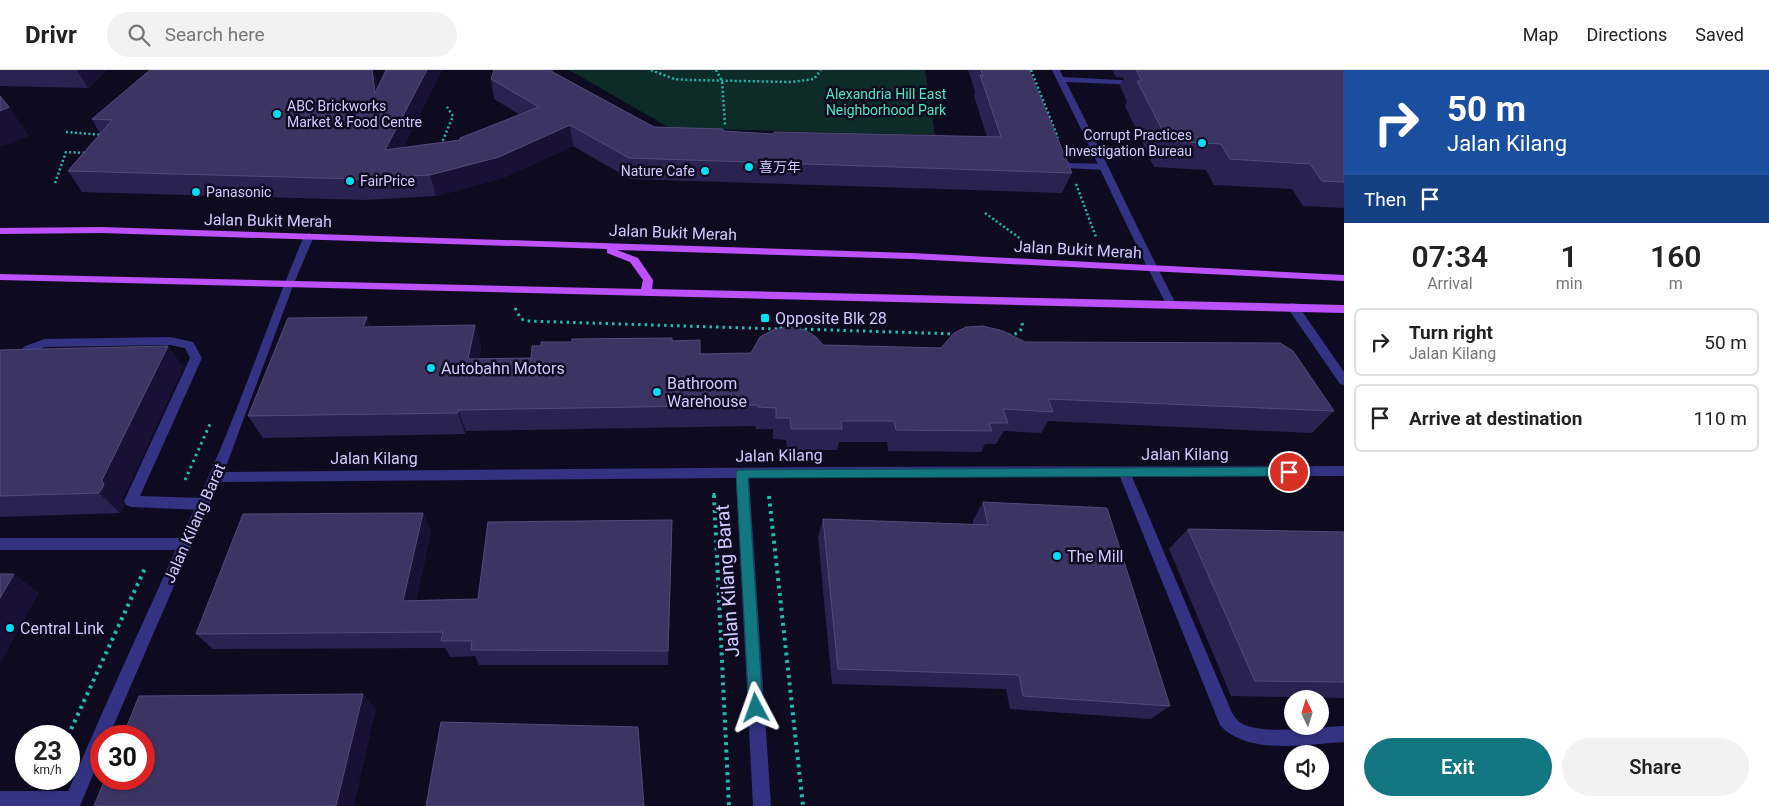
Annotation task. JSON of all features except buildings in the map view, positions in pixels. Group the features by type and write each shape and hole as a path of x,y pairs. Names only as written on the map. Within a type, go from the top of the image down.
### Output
{"main road":[{"name":"Jalan Bukit Merah","path":"0,231 101,230 911,256 1344,278"},
{"path":"573,246 614,251 634,260 648,280 646,293"},
{"path":"0,278 288,283 1344,309"}],"street":[{"path":"1056,70 1171,304"},
{"path":"1060,80 1145,83"},
{"path":"1054,147 1063,164 1104,167"},
{"name":"Jalan Kilang Barat","path":"72,803 215,477 288,283 309,236"},
{"path":"1294,307 1344,381"},
{"path":"16,365 24,352 33,346 45,343 170,341 189,345 196,358 131,502 202,504"},
{"name":"Jalan Kilang","path":"215,477 1344,471"},
{"path":"1124,472 1226,719 1234,728 1246,734 1261,736 1344,734"},
{"name":"Jalan Kilang Barat","path":"742,473 762,806"},
{"path":"0,544 184,544"},
{"path":"0,799 72,803"}],"path":[{"path":"651,70 674,78 801,82 814,79 821,70"},
{"path":"716,70 722,81 725,124"},
{"path":"439,148 453,116 447,107"},
{"path":"66,132 110,135"},
{"path":"55,183 66,152 94,153"},
{"path":"985,213 1056,264"},
{"path":"512,289 516,312 521,319 527,321 966,334"},
{"path":"1006,335 1015,335 1023,327 1014,301"},
{"path":"769,492 803,806"},
{"path":"714,493 729,806"}],"green space":[{"name":"Alexandria Hill East Neighborhood Park","path":"569,70 925,70 935,135 670,128"}],"place":[{"name":"ABC Brickworks Market & Food Centre","path":"277,114"},
{"name":"Corrupt Practices Investigation Bureau","path":"1202,143"},
{"name":"喜万年","path":"749,167"},
{"name":"Nature Cafe","path":"705,171"},
{"name":"FairPrice","path":"350,181"},
{"name":"Panasonic","path":"196,192"},
{"name":"Opposite Blk 28","path":"765,318"},
{"name":"Autobahn Motors","path":"431,368"},
{"name":"Bathroom Warehouse","path":"657,392"},
{"name":"The Mill","path":"1057,556"},
{"name":"Central Link","path":"10,628"}],"route":[{"path":"756,708 742,473 1289,472"}]}
